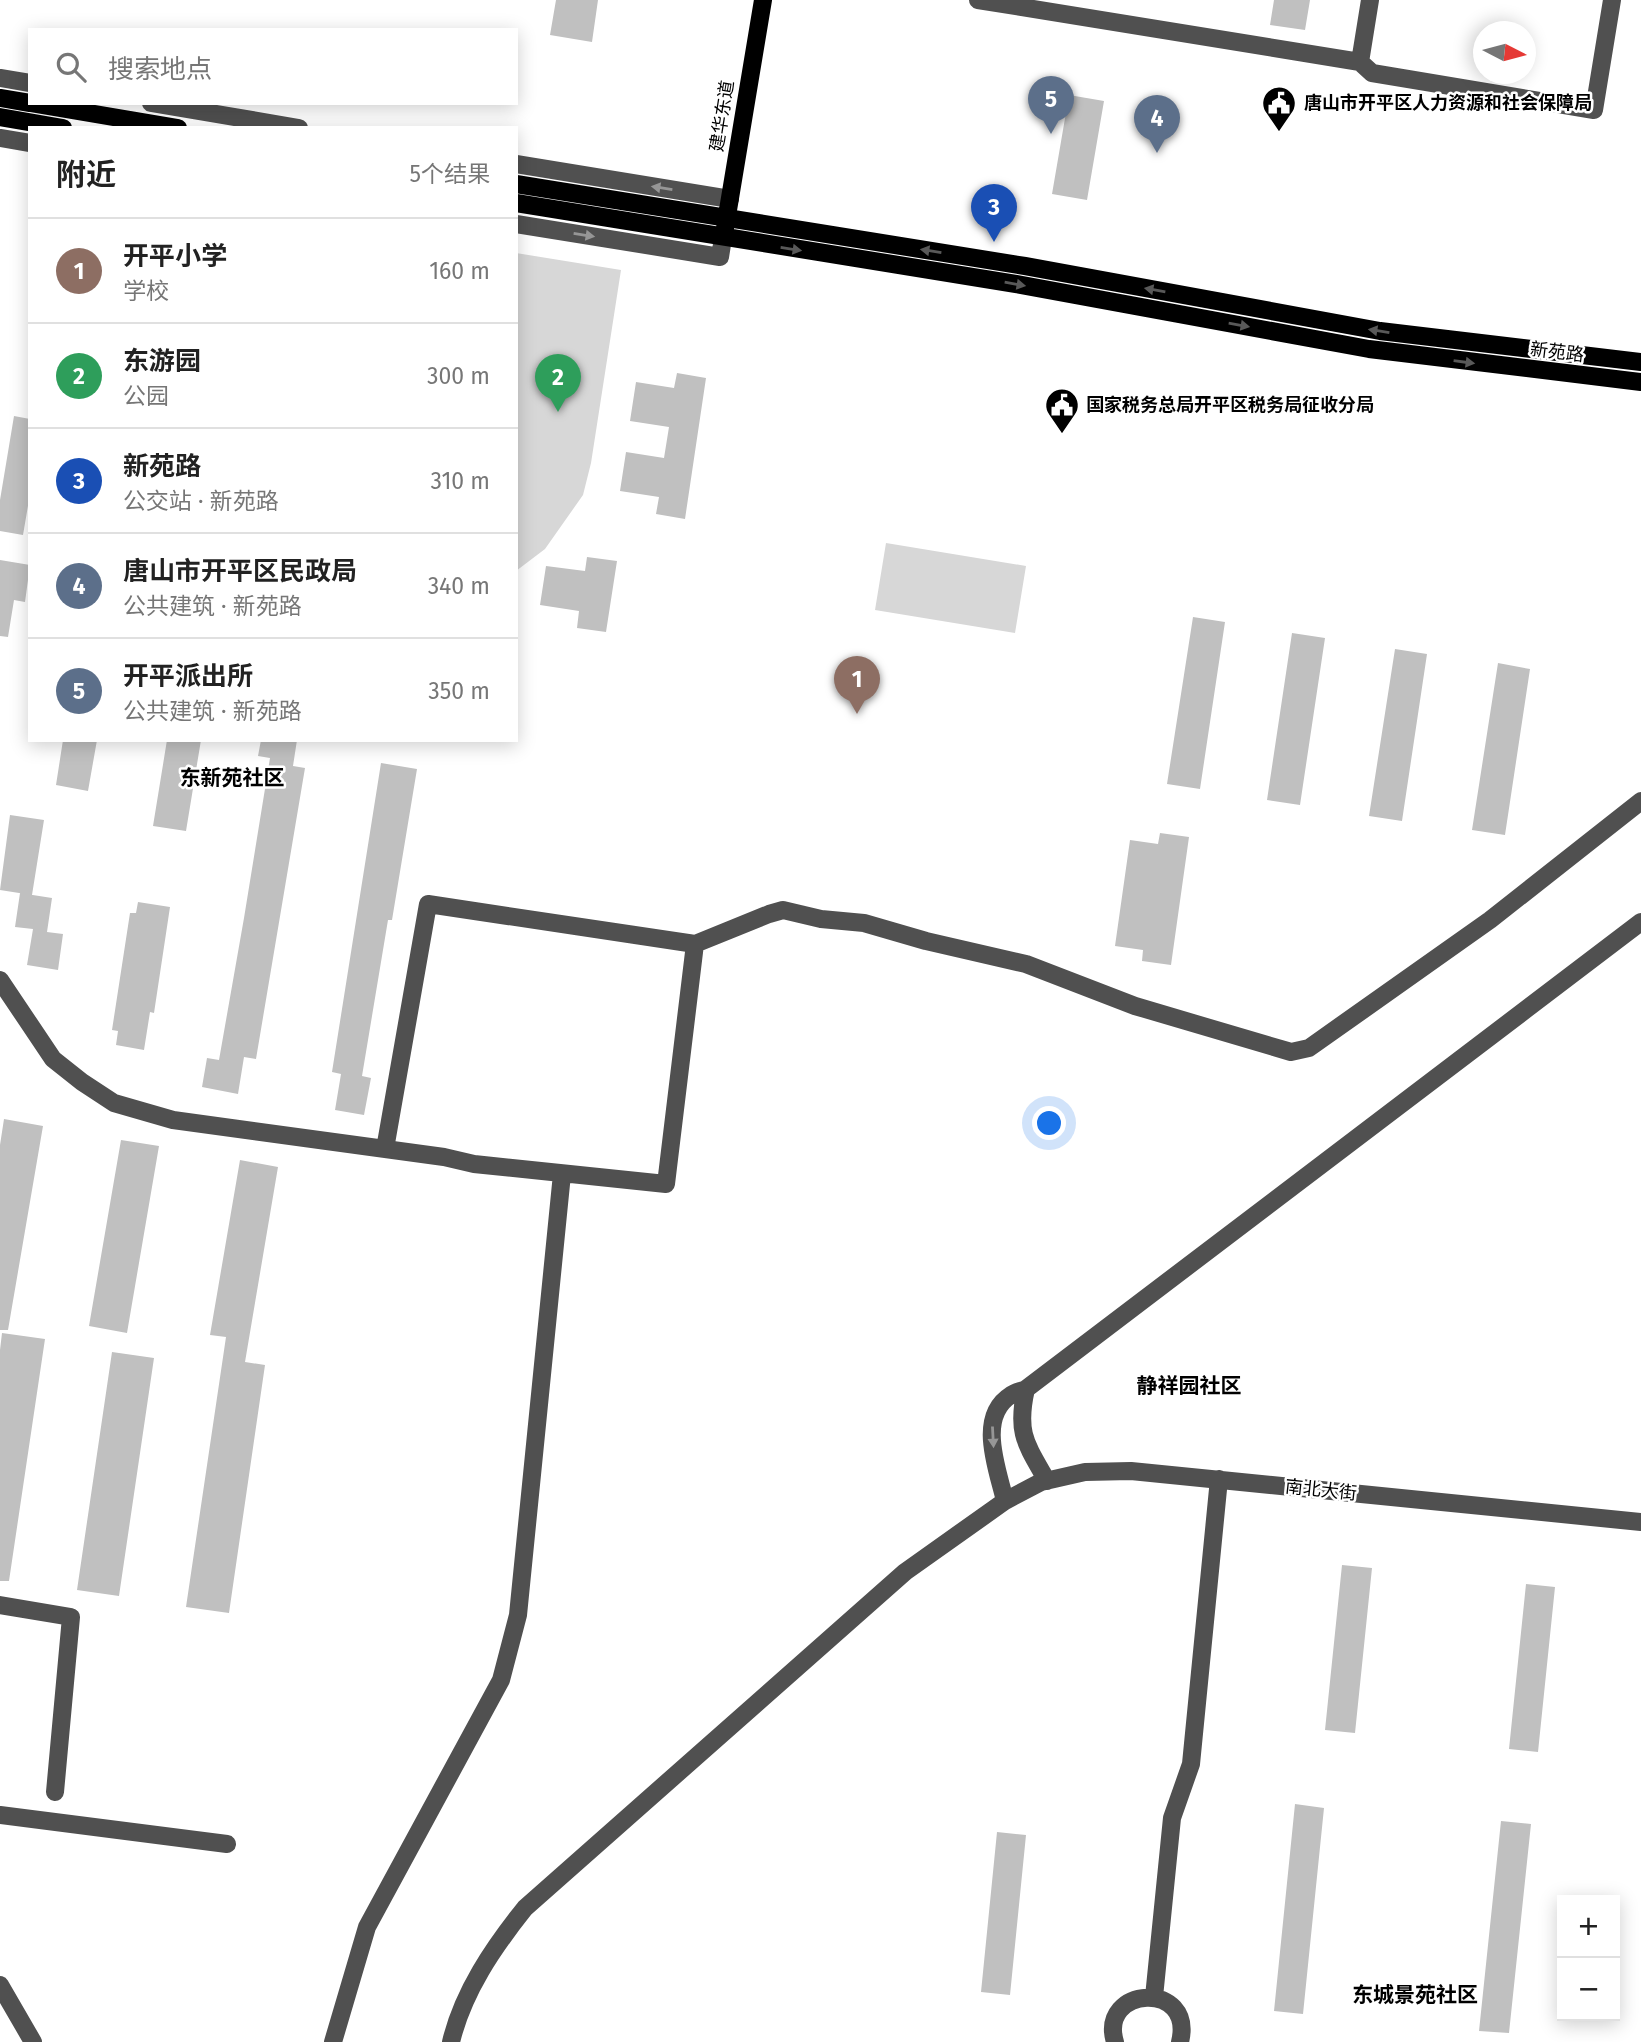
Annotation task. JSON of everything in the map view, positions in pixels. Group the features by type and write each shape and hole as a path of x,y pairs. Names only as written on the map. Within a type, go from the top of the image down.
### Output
{"main road":[{"name":"建华东道","path":"723,238 763,0"},
{"path":"0,98 28,103"},
{"path":"42,105 166,126"},
{"path":"0,117 52,126"},
{"name":"新苑路","path":"518,184 1025,266 1380,331 1641,362"},
{"name":"新苑路","path":"518,203 1016,284 1368,349 1641,382"}],"street":[{"path":"978,0 1360,62 1373,74 1594,110 1612,0"},
{"path":"1360,62 1370,0"},
{"path":"0,78 28,83"},
{"path":"163,105 287,126"},
{"path":"0,138 28,143"},
{"path":"518,164 730,199"},
{"path":"518,223 720,257 723,238"},
{"path":"384,1149 428,904 695,944 783,910 821,919 864,923 926,941 1026,964 1135,1006 1291,1052 1309,1048 1490,920 1641,801"},
{"path":"1005,1501 991,1430 996,1413 1009,1396 1026,1389 1641,922"},
{"path":"0,980 53,1059 114,1103 173,1120 444,1157 474,1164 666,1184 695,944"},
{"path":"334,2042 367,1927 501,1679 510,1653 518,1615 562,1174"},
{"path":"1026,1389 1020,1419 1022,1432 1047,1481"},
{"name":"南北大街","path":"450,2042 471,1988 498,1941 525,1908 905,1572 1005,1501 1047,1481 1085,1472 1131,1471 1641,1522"},
{"path":"1154,1997 1172,1818 1191,1764 1219,1479"},
{"path":"0,1605 71,1617 55,1792"},
{"path":"0,1815 227,1844"},
{"path":"0,1985 33,2042"},
{"path":"1115,2042 1113,2027 1117,2016 1123,2007 1143,1997 1164,2001 1180,2017 1180,2042"}],"shaded area":[{"path":"518,253 621,270 591,463 583,495 545,549 518,569"},
{"path":"886,543 1026,566 1015,633 875,610"}],"building":[{"path":"556,0 598,0 592,42 550,35"},
{"path":"1274,0 1310,0 1305,30 1270,25"},
{"path":"1069,95 1104,101 1087,200 1052,194"},
{"path":"677,373 706,378 685,519 656,514 659,497 620,491 626,452 664,458 669,427 630,421 636,382 674,388"},
{"path":"14,416 28,419 28,506 23,535 0,531 0,500"},
{"path":"587,557 617,561 606,632 577,628 579,611 540,605 546,566 585,571"},
{"path":"0,560 28,565 25,602 14,600 8,637 0,636"},
{"path":"1193,617 1225,622 1200,789 1167,784"},
{"path":"1292,633 1325,638 1300,805 1267,800"},
{"path":"1395,649 1427,654 1402,821 1369,816"},
{"path":"1498,663 1530,669 1505,835 1472,830"},
{"path":"63,742 97,742 88,791 56,785"},
{"path":"167,742 201,742 186,831 153,826"},
{"path":"261,742 297,742 293,766 305,768 256,1059 244,1057 238,1094 202,1087 207,1058 219,1060 244,918 270,758 258,756"},
{"path":"381,763 417,769 362,1076 371,1078 364,1115 335,1110 341,1074 332,1072"},
{"path":"10,815 44,820 32,895 0,890"},
{"path":"1160,833 1189,837 1171,965 1142,961 1143,950 1115,946 1130,840 1158,844"},
{"path":"20,893 52,898 47,932 63,934 58,970 27,965 33,929 15,927"},
{"path":"138,902 170,907 154,1013 150,1012 144,1050 116,1045 118,1031 112,1030 130,913 136,913"},
{"path":"4,1119 43,1126 8,1330 0,1330 0,1145"},
{"path":"121,1140 159,1146 127,1333 89,1326"},
{"path":"240,1160 278,1167 245,1362 265,1365 229,1613 186,1607 226,1337 210,1335"},
{"path":"2,1333 45,1339 9,1581 0,1581"},
{"path":"112,1352 154,1358 119,1596 77,1590"},
{"path":"1342,1565 1372,1568 1355,1733 1325,1730"},
{"path":"1526,1584 1555,1587 1538,1752 1509,1749"},
{"path":"1295,1804 1324,1808 1303,2014 1274,2011"},
{"path":"1501,1821 1531,1824 1509,2033 1479,2031"},
{"path":"997,1832 1026,1835 1010,1995 981,1992"}],"place":[{"name":"唐山市开平区人力资源和社会保障局","path":"1279,133"},
{"name":"开平派出所","path":"1051,134"},
{"name":"唐山市开平区民政局","path":"1157,153"},
{"name":"新苑路","path":"994,242"},
{"name":"东游园","path":"558,412"},
{"name":"国家税务总局开平区税务局征收分局","path":"1062,435"},
{"name":"开平小学","path":"857,714"}],"district":[{"name":"东新苑社区","path":"232,778"},
{"name":"静祥园社区","path":"1189,1386"},
{"name":"东城景苑社区","path":"1415,1995"}]}
